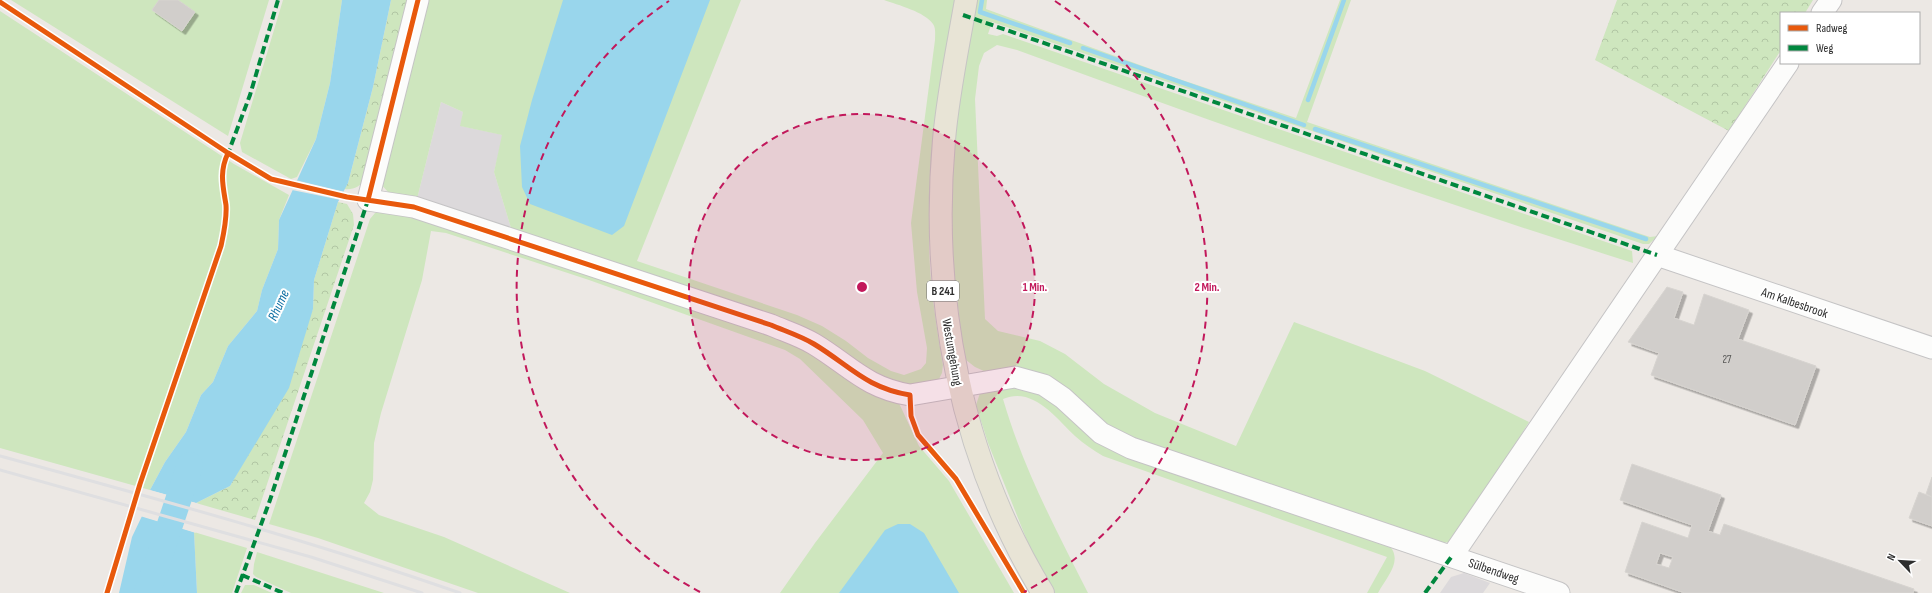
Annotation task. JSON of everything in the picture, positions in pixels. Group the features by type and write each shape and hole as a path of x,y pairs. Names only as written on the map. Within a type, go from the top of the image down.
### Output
{"main road":[{"name":"Westumgehung","path":"966,0 949,97 944,139 939,226 943,285 958,386 980,461 990,488 1025,564 1043,593"}],"street":[{"name":"Sülbendweg","path":"418,0 368,200 414,207 772,325 812,342 837,358 855,373 877,386 894,392 910,395 1015,377 1030,380 1044,385 1063,398 1101,433 1131,448 1559,593"},
{"path":"1823,12 1831,0"},
{"path":"1452,556 1787,64"},
{"name":"Am Kalbesbrook","path":"1657,255 1932,348"}],"shaded area":[{"path":"441,102 463,112 461,126 503,135 494,172 511,228 417,199"},
{"path":"1464,573 1490,583 1483,593 1440,593 1451,577"}],"green space":[{"path":"11,0 269,0 228,136"},
{"path":"283,0 342,0 330,83 316,139 297,177 291,179 242,152 240,143"},
{"path":"391,0 412,0 366,179 356,187 344,189 348,183 373,87"},
{"path":"423,0 741,0 637,261 797,315 822,326 846,341 868,358 891,371 904,375 921,369 926,363 927,348 917,292 911,223 935,40 935,27 929,20 918,12 884,0 955,0 935,149 930,208 930,270 935,318 943,365 942,373 939,379 912,388 525,235 511,228 494,172 502,135 460,126 463,112 441,102 417,199 389,193 378,181"},
{"path":"975,0 987,0 986,9 1173,77 1296,118 1340,0 1351,0 1307,122 1650,237 1658,236 1649,244 1643,244 992,22 988,34 997,36 1003,34 1632,251 1633,263 1401,187 1170,106 1017,50 997,45 984,53 979,66 975,99 985,319 998,331 1040,341 1065,354 1104,384 1155,413 1236,446 1294,322 1425,371 1529,422 1461,532 1452,541 1440,544 1136,441 1094,417 986,372 975,367 966,360 962,340 953,266 950,183 953,128"},
{"path":"1617,0 1813,0 1806,12 1780,12 1780,52 1729,131 1595,60"},
{"path":"0,11 234,164 289,195 279,220 278,249 262,290 257,311 228,346 213,382 201,395 186,432 165,462 150,490 0,448"},
{"path":"338,202 347,204 353,214 354,225 255,520 196,503 230,486 255,442 313,309 314,280"},
{"path":"381,210 423,218 779,335 898,401 919,446 949,481 1014,593 780,593 815,543 883,453 863,420 800,359 785,350 589,280 446,233 431,231 422,280 381,413 374,443 373,480 370,492 364,503 379,515 444,537 570,593 478,593 318,538 269,524 370,219 375,213"},
{"path":"999,386 1038,389 1064,411 1387,543 1392,549 1394,556 1393,568 1378,593 1367,593 1387,557 1103,456 1078,439 1043,406 1034,400 1014,396 1003,399 1020,450 1041,498 1088,593 1053,593 1032,553 988,443 976,405 980,393"},
{"path":"194,532 247,548 232,593 197,593"},
{"path":"257,552 384,593 291,593 256,577 253,574"},
{"path":"245,585 254,585 272,593 241,593"}],"water":[{"path":"342,0 391,0 373,87 348,183 338,202 314,280 313,309 289,388 230,486 196,503 150,490 165,462 186,432 201,395 213,382 228,346 257,311 262,290 278,249 279,220 316,139 330,83"},
{"path":"563,0 710,0 624,226 612,235 530,204 522,187 520,146 532,100"},
{"path":"142,516 194,532 197,593 119,593 132,537"},
{"path":"898,524 910,524 924,533 959,593 839,593 885,530"}],"pier":[{"path":"295,180 345,192 341,200 292,190"},
{"path":"149,490 198,503 195,505 150,492"},
{"path":"142,514 194,530 196,533 140,516"}],"building":[{"path":"159,0 178,0 195,12 182,31 152,10"},
{"path":"1667,287 1683,292 1674,318 1694,325 1704,294 1749,310 1738,339 1816,366 1795,425 1651,375 1659,353 1628,342"},
{"path":"1632,464 1721,495 1708,531 1720,535 1724,524 1914,589 1913,593 1685,593 1625,572 1642,522 1688,538 1692,525 1620,500","holes":["1660,553 1673,557 1669,568 1656,564"]},
{"path":"1932,477 1932,497 1926,494"},
{"path":"1919,492 1932,497 1932,526 1909,518"}],"waterway":[{"path":"982,0 980,12 1070,43"},
{"path":"1308,100 1344,0"},
{"path":"1083,48 1304,125"},
{"path":"1315,129 1646,239"},
{"name":"Rhume","path":"147,593 190,465"}],"railway":[{"path":"0,456 289,537 460,593"},
{"path":"0,470 311,557 422,593"}],"marked path":[{"path":"227,156 250,95 278,0"},
{"path":"963,15 1657,255"},
{"path":"236,593 270,500 368,200 365,199"},
{"path":"1425,593 1452,556"},
{"path":"242,575 283,593"}],"cycle path":[{"path":"368,200 418,0"},
{"path":"0,2 228,153 271,179 347,197 414,207 771,325 809,341 859,375 881,387 910,395 911,416 918,435 956,479 1024,593"},
{"path":"107,593 140,484 221,246 225,226 226,210 223,185 223,166 228,153"}]}
